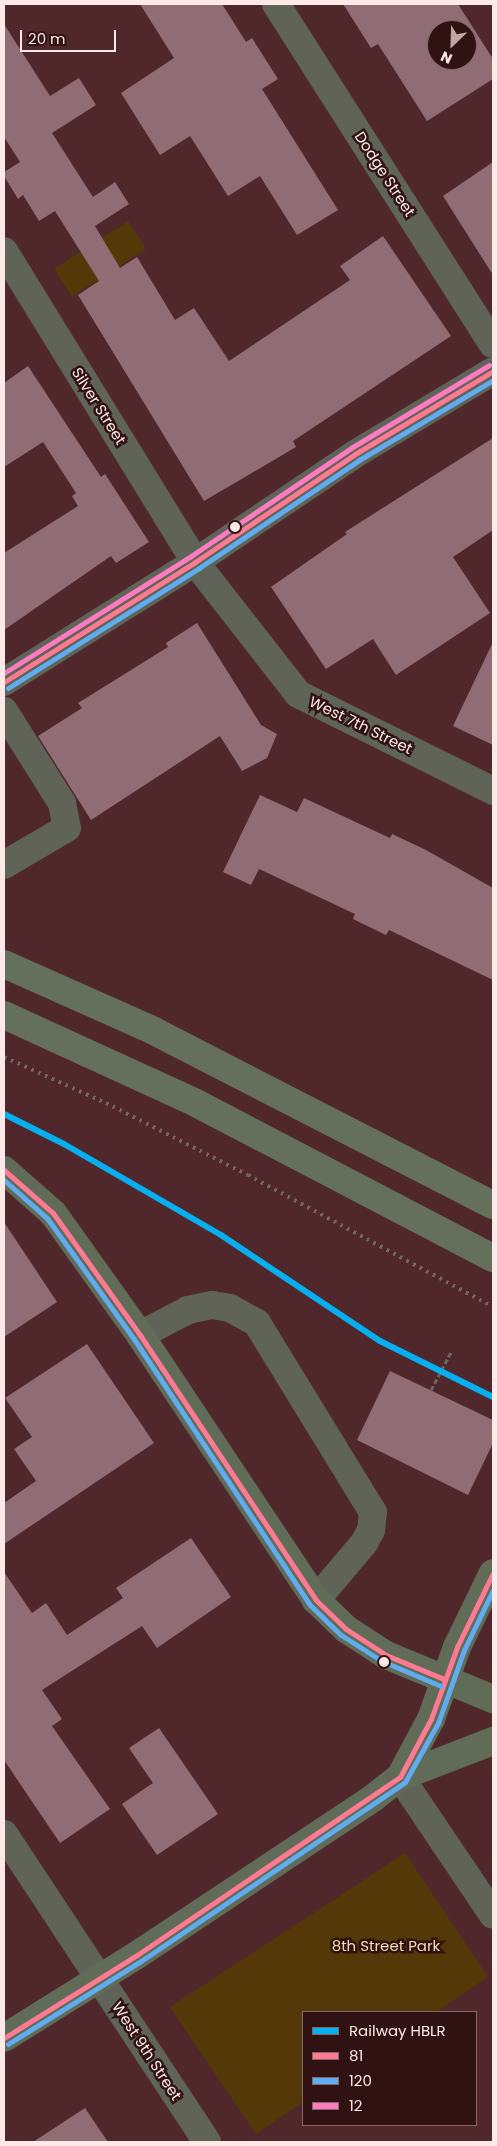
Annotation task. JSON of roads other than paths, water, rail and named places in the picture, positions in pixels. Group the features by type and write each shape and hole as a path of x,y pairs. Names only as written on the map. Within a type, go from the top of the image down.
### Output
{"highway":[{"path":"4,964 169,1038 493,1205"},
{"path":"4,1015 196,1102 493,1258"}],"main road":[{"path":"4,1170 53,1213 140,1335 316,1600 346,1629 386,1655 493,1699"},
{"path":"400,1776 431,1719 444,1680 493,1573"},
{"path":"4,2038 100,1979 373,1798 400,1776 493,1741"}],"street":[{"name":"Dodge Street","path":"276,4 493,344"},
{"name":"Silver Street","path":"4,251 195,562"},
{"path":"4,682 195,562 356,454 493,371"},
{"name":"West 7th Street","path":"195,562 298,694 493,791"},
{"path":"4,711 62,802 66,828 4,865"},
{"path":"140,1335 188,1310 212,1305 230,1308 257,1323 373,1512 371,1530 364,1543 316,1600"},
{"path":"400,1776 493,1915"},
{"name":"West 9th Street","path":"4,1834 207,2142"}],"railway":[{"path":"4,1057 106,1103 248,1175 493,1307"}],"rail line":[{"name":"HBLR","path":"4,1114 64,1144 221,1235 380,1341 493,1397"}],"park label":[{"name":"8th Street Park","path":"386,1946"}]}
